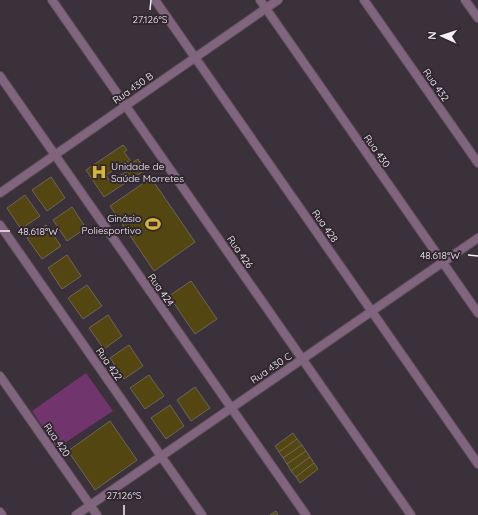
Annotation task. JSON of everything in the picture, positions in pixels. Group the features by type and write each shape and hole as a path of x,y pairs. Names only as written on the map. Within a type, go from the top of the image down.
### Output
{"street":[{"name":"Rua 426","path":"52,0 411,515"},
{"name":"Rua 428","path":"155,0 478,464"},
{"name":"Rua 430","path":"260,0 478,313"},
{"name":"Rua 430 B","path":"0,193 278,0"},
{"name":"Rua 432","path":"364,0 478,163"},
{"path":"466,0 478,18"},
{"name":"Rua 424","path":"0,76 306,515"},
{"name":"Rua 422","path":"0,225 202,515"},
{"name":"Rua 430 C","path":"76,515 478,238"},
{"name":"Rua 420","path":"0,376 97,515"}],"shaded area":[{"path":"86,373 113,411 57,448 32,411"}],"building":[{"name":"Unidade de Saúde Morretes","path":"123,145 127,150 124,152 132,163 138,159 145,170 104,197 86,170","holes":["127,161 132,168 110,182 106,175"]},
{"path":"51,177 65,198 47,211 32,190"},
{"name":"Ginásio Poliesportivo","path":"151,178 195,242 154,271 110,206"},
{"path":"25,195 40,216 21,229 7,208"},
{"path":"72,207 86,228 67,241 53,220"},
{"path":"46,225 61,246 42,259 27,238"},
{"path":"67,255 81,276 62,289 48,268"},
{"path":"191,281 217,319 195,334 169,296"},
{"path":"87,285 102,306 83,319 68,298"},
{"path":"108,315 122,336 104,349 89,328"},
{"path":"129,345 143,366 124,379 110,358"},
{"path":"149,375 164,396 145,409 130,388"},
{"path":"195,387 210,408 191,421 177,400"},
{"path":"170,405 184,426 166,439 151,418"},
{"path":"110,421 137,460 95,490 68,451"},
{"path":"293,433 297,439 279,452 275,446"},
{"path":"297,439 302,445 283,458 279,452"},
{"path":"302,445 306,451 287,464 283,458"},
{"path":"306,451 310,457 291,471 287,464"},
{"path":"310,457 314,463 296,477 291,471"},
{"path":"314,463 318,469 300,483 296,477"},
{"path":"276,511 278,515 270,515"}],"place":[{"name":"Unidade de Saúde Morretes","path":"99,172"},
{"name":"Ginásio Poliesportivo","path":"153,224"}]}
